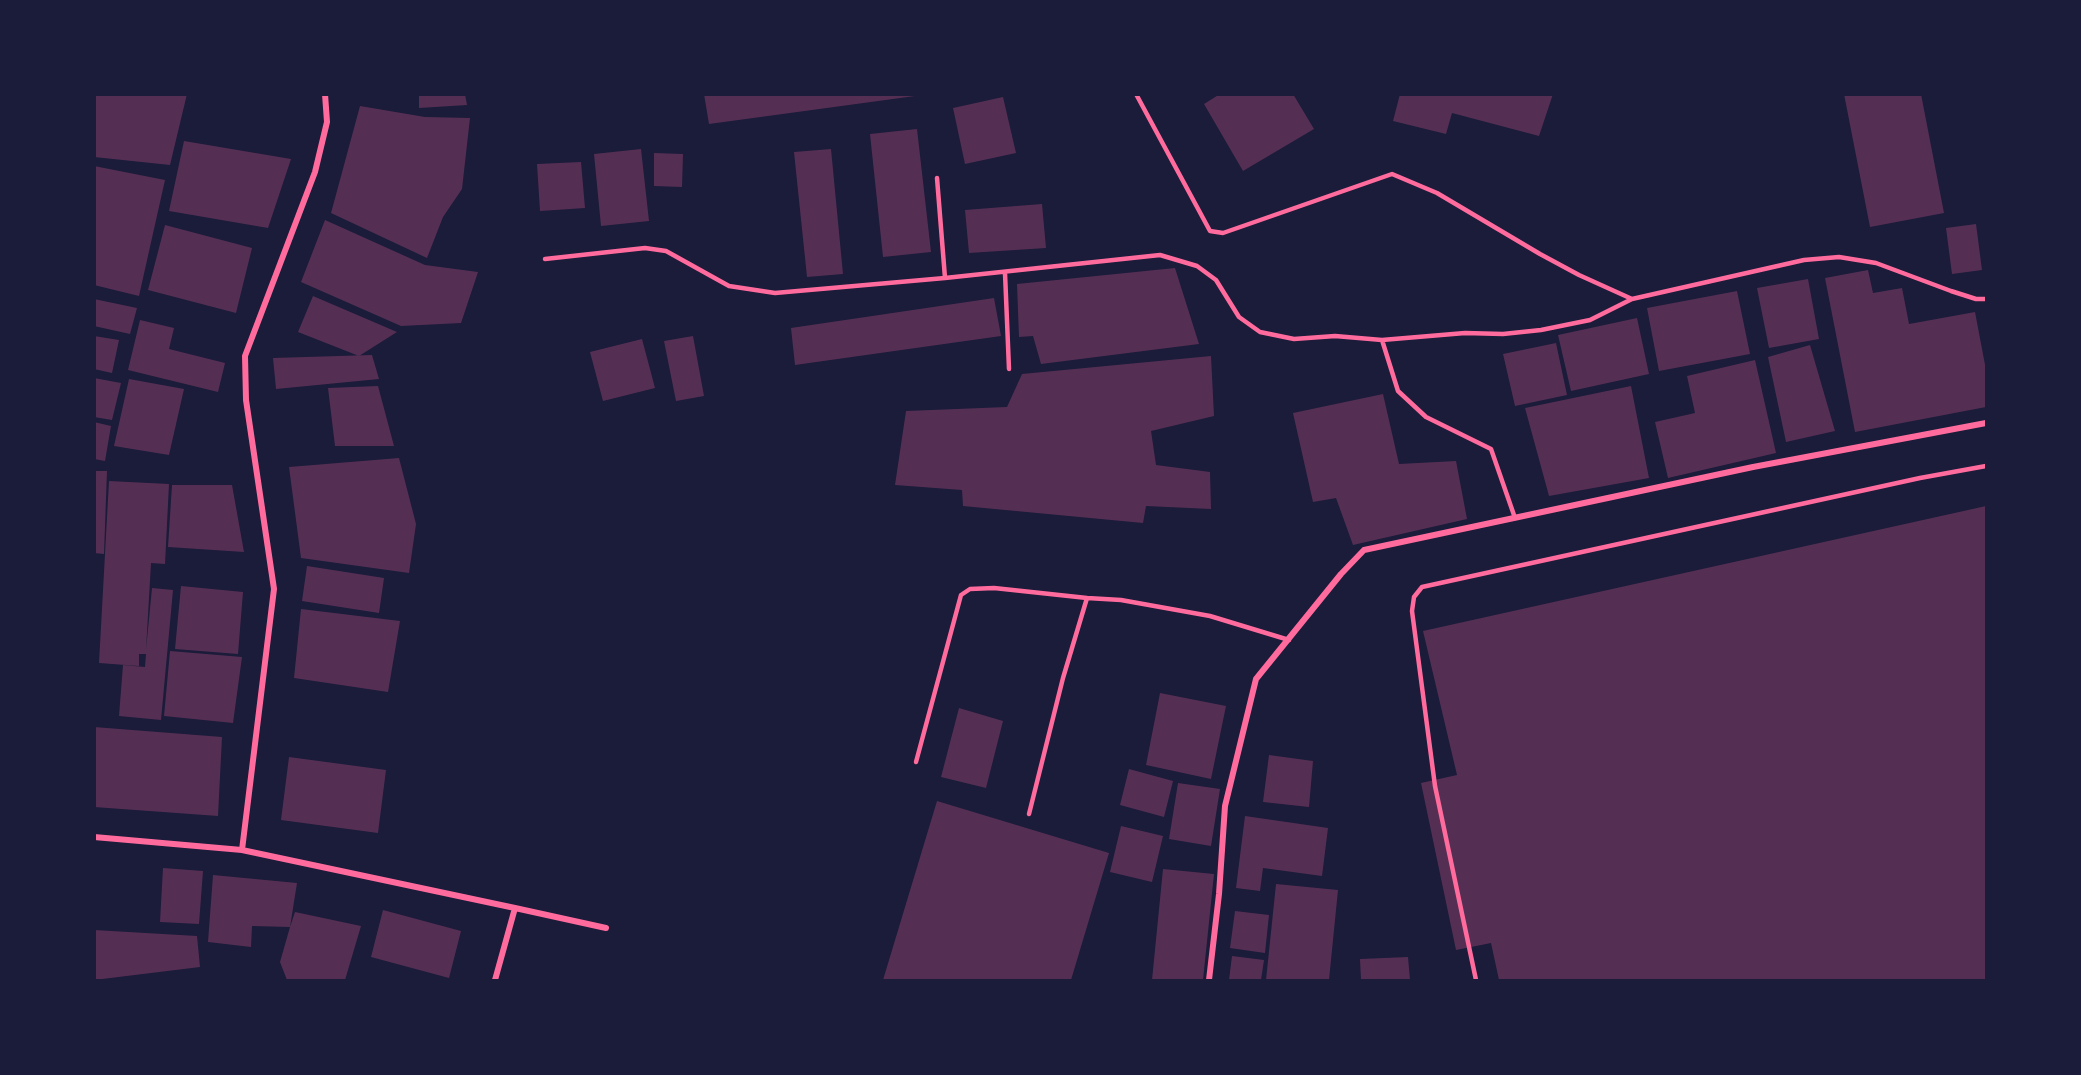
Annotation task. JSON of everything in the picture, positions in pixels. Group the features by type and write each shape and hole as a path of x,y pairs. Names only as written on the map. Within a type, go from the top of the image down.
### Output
{"street":[{"path":"242,850 274,589 246,400 245,356 315,172 327,122 325,94"},
{"path":"1209,981 1219,894 1225,806 1256,679 1341,574 1364,550 1753,467 1986,423"},
{"path":"94,837 242,850 606,928"},
{"path":"495,981 514,908"}],"lane":[{"path":"1136,94 1210,231 1223,232 1392,174 1437,193 1477,215 1506,235 1579,275 1632,299"},
{"path":"937,178 945,278"},
{"path":"545,259 645,248 666,251 729,286 775,293 1005,273 1161,255 1197,266 1216,280 1239,317 1260,332 1294,339 1335,336 1382,340 1541,330 1590,320 1632,299 1804,260 1839,256 1876,263 1968,297 1986,299"},
{"path":"1005,273 1009,369"},
{"path":"1382,340 1398,391 1426,417 1491,449 1515,518"},
{"path":"1476,981 1435,786 1412,611 1413,597 1422,586 1920,478 1986,466"},
{"path":"916,762 962,595 970,589 994,588 1121,600 1210,616 1288,640"},
{"path":"1029,814 1063,678 1087,598"}],"building":[{"path":"94,94 187,94 170,165 94,157"},
{"path":"419,94 465,94 467,105 419,108"},
{"path":"704,94 915,94 915,96 709,124"},
{"path":"1220,94 1293,94 1314,129 1243,171 1204,104"},
{"path":"1400,94 1553,94 1539,136 1452,113 1446,134 1393,121"},
{"path":"1844,94 1921,94 1944,213 1870,227"},
{"path":"1003,97 1016,153 965,164 953,108"},
{"path":"360,106 425,117 470,118 462,189 443,217 427,258 331,213"},
{"path":"917,129 931,252 883,257 870,134"},
{"path":"184,141 291,159 268,228 169,211"},
{"path":"641,149 649,221 601,226 594,154"},
{"path":"831,149 843,274 807,277 794,152"},
{"path":"654,153 683,154 682,187 654,186"},
{"path":"581,162 585,208 540,211 537,164"},
{"path":"94,166 165,180 139,296 94,285"},
{"path":"1042,204 1046,248 969,253 965,210"},
{"path":"325,220 425,265 478,272 461,323 401,326 301,282"},
{"path":"1976,224 1982,270 1952,274 1946,228"},
{"path":"165,225 252,248 236,313 148,290"},
{"path":"1175,268 1199,344 1041,364 1033,336 1019,337 1017,284"},
{"path":"1868,270 1873,293 1902,288 1909,324 1975,312 1986,370 1986,407 1855,432 1825,278"},
{"path":"1808,279 1819,339 1769,348 1757,288"},
{"path":"1737,291 1750,354 1659,371 1647,308"},
{"path":"313,296 397,332 359,356 298,332"},
{"path":"994,298 1001,336 795,365 791,328"},
{"path":"94,299 137,308 130,334 94,326"},
{"path":"1637,318 1649,374 1571,391 1558,335"},
{"path":"140,320 174,328 169,349 225,363 218,392 128,370"},
{"path":"94,336 119,340 112,373 94,369"},
{"path":"693,336 704,396 676,401 664,341"},
{"path":"642,339 655,388 603,401 590,352"},
{"path":"1556,343 1567,395 1515,406 1503,354"},
{"path":"1810,345 1835,431 1786,442 1768,357"},
{"path":"372,355 379,379 276,389 273,358"},
{"path":"1211,356 1214,416 1151,431 1156,465 1210,472 1211,509 1146,506 1143,523 963,506 962,490 895,485 906,411 1007,407 1022,374"},
{"path":"1755,360 1776,453 1668,478 1655,422 1695,413 1687,376"},
{"path":"94,378 121,383 112,420 94,417"},
{"path":"129,379 184,389 169,455 114,446"},
{"path":"378,386 394,446 335,446 328,388"},
{"path":"1631,386 1649,478 1549,496 1525,408"},
{"path":"1383,394 1399,464 1456,461 1467,519 1353,545 1336,498 1313,502 1293,413"},
{"path":"94,422 111,426 105,461 94,459"},
{"path":"399,458 416,524 409,573 301,558 289,467"},
{"path":"94,471 107,471 104,554 94,553"},
{"path":"109,481 169,484 165,564 151,563 146,650 152,588 173,590 161,720 119,716 123,665 145,667 146,654 139,654 139,666 99,663"},
{"path":"172,485 232,485 244,552 168,547"},
{"path":"1986,506 1986,980 1499,980 1491,943 1456,950 1421,783 1457,775 1423,631"},
{"path":"307,566 384,578 379,613 302,601"},
{"path":"181,586 243,592 238,654 175,649"},
{"path":"301,609 400,621 388,692 294,678"},
{"path":"170,651 242,657 233,723 164,716"},
{"path":"1160,693 1226,706 1211,779 1146,765"},
{"path":"959,708 1003,721 986,788 941,777"},
{"path":"94,727 222,737 218,816 94,807"},
{"path":"1269,755 1313,761 1309,807 1263,802"},
{"path":"289,757 386,770 378,833 281,820"},
{"path":"1129,769 1173,781 1164,817 1120,805"},
{"path":"1178,783 1220,789 1211,846 1169,839"},
{"path":"937,801 1109,853 1071,980 883,980"},
{"path":"1245,816 1328,828 1322,876 1263,868 1260,891 1236,888"},
{"path":"1121,826 1163,836 1152,882 1110,872"},
{"path":"163,868 203,871 199,924 160,922"},
{"path":"1163,869 1214,874 1203,980 1152,980"},
{"path":"213,875 297,883 290,927 252,926 251,947 208,942"},
{"path":"1276,884 1338,890 1329,980 1266,980"},
{"path":"383,910 461,931 449,978 371,957"},
{"path":"1235,911 1269,915 1265,953 1230,948"},
{"path":"295,912 361,926 345,980 287,980 280,962"},
{"path":"94,930 197,936 200,967 94,980"},
{"path":"1232,956 1264,960 1261,980 1229,980"},
{"path":"1408,957 1410,980 1361,980 1360,959"}]}
